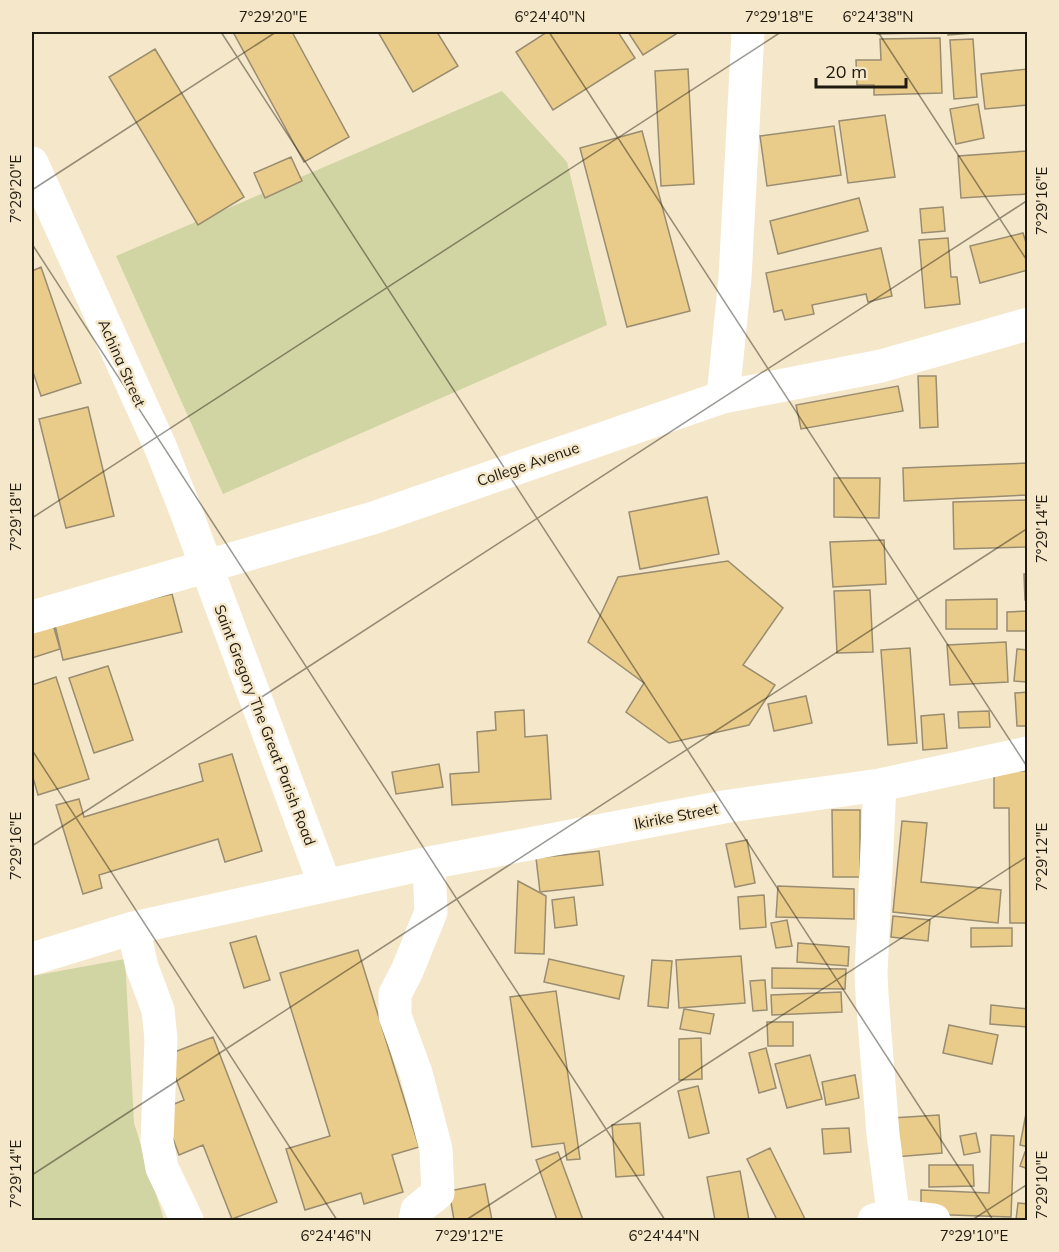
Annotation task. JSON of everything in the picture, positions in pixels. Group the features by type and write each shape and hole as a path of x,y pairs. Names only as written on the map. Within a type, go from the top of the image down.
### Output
{"street":[{"path":"723,397 735,278 748,32"},
{"name":"Achina Street","path":"32,163 42,213 160,446 206,566"},
{"name":"College Avenue","path":"32,616 373,518 723,397 881,366 1028,324"},
{"name":"Saint Gregory The Great Parish Road","path":"206,566 325,885"},
{"name":"Ikirike Street","path":"32,959 133,928 429,863 729,806 880,785 1028,753"},
{"path":"880,785 872,995 887,1219 934,1221"},
{"path":"415,1221 417,1210 438,1194 436,1149 416,1073 395,1016 394,1006 395,994 431,912 429,863"},
{"path":"133,928 142,967 158,1010 161,1039 157,1141 160,1159 187,1221"}],"green space":[{"path":"502,91 567,162 607,325 223,494 116,256"},
{"path":"125,959 134,1123 164,1220 32,1220 32,976"}],"building":[{"path":"233,32 292,32 349,137 304,162"},
{"path":"378,32 437,32 458,66 413,92"},
{"path":"547,32 618,32 635,58 553,110 516,52"},
{"path":"628,32 674,32 676,34 643,55"},
{"path":"877,32 916,32 916,33 877,34"},
{"path":"948,32 987,32 948,35"},
{"path":"940,38 942,93 874,95 874,85 857,85 856,60 881,60 880,39"},
{"path":"973,39 977,97 954,99 950,40"},
{"path":"155,49 244,197 198,225 109,77"},
{"path":"688,69 694,184 661,186 655,71"},
{"path":"1028,69 1028,105 985,109 981,74"},
{"path":"978,104 984,138 956,144 950,109"},
{"path":"885,115 895,177 848,183 839,121"},
{"path":"834,126 841,175 767,186 760,136"},
{"path":"642,131 690,311 627,327 580,148"},
{"path":"1028,151 1028,194 961,198 958,156"},
{"path":"291,157 302,181 265,198 254,173"},
{"path":"859,198 868,231 778,254 770,221"},
{"path":"943,207 945,231 922,233 920,209"},
{"path":"1023,233 1028,249 1028,270 980,283 970,246"},
{"path":"948,238 951,277 957,277 960,304 925,308 919,240"},
{"path":"881,248 892,296 868,302 866,294 812,305 814,314 785,320 782,310 774,312 766,273"},
{"path":"41,267 81,383 41,396 32,369 32,271"},
{"path":"918,376 936,376 938,427 920,428"},
{"path":"898,386 903,411 801,429 796,405"},
{"path":"88,407 114,516 66,528 39,419"},
{"path":"1028,463 1028,495 904,501 903,468"},
{"path":"834,478 880,478 879,518 834,517"},
{"path":"707,497 719,554 640,569 629,512"},
{"path":"1028,500 1028,547 954,549 953,502"},
{"path":"884,540 886,584 833,587 830,542"},
{"path":"728,561 783,608 743,665 775,685 749,725 669,743 626,712 644,683 588,642 618,577"},
{"path":"1024,574 1028,574 1028,600 1025,600"},
{"path":"870,590 873,652 837,653 834,591"},
{"path":"172,594 182,632 63,660 54,621"},
{"path":"997,599 997,629 946,629 946,600"},
{"path":"1028,611 1028,631 1007,631 1007,612"},
{"path":"52,621 60,649 32,658 32,627"},
{"path":"1006,642 1008,682 950,685 947,645"},
{"path":"910,648 917,743 888,745 881,650"},
{"path":"1017,649 1028,650 1028,682 1014,681"},
{"path":"108,666 133,740 94,753 69,678"},
{"path":"56,677 89,779 38,795 32,774 32,685"},
{"path":"1028,692 1028,726 1017,726 1015,693"},
{"path":"806,696 812,723 774,731 768,704"},
{"path":"524,710 525,737 547,735 551,799 452,805 450,774 479,772 477,732 496,730 495,712"},
{"path":"989,711 990,727 959,728 958,712"},
{"path":"944,714 947,748 923,750 921,716"},
{"path":"232,754 262,851 225,862 218,839 99,875 102,888 83,894 56,805 79,799 84,817 203,781 199,764"},
{"path":"439,764 443,787 396,794 392,772"},
{"path":"994,771 1028,771 1028,923 1010,923 1009,808 994,808"},
{"path":"832,810 860,810 860,877 833,877"},
{"path":"902,821 927,823 921,882 1001,890 998,923 893,912"},
{"path":"747,840 755,883 735,887 726,844"},
{"path":"599,851 603,885 540,892 536,858"},
{"path":"518,881 546,896 544,954 515,953"},
{"path":"778,886 854,889 854,919 776,917"},
{"path":"764,895 766,927 740,929 738,897"},
{"path":"574,897 577,925 555,928 552,900"},
{"path":"893,916 930,920 928,941 891,937"},
{"path":"787,920 792,946 776,948 771,923"},
{"path":"971,928 1012,928 1012,946 971,947"},
{"path":"256,936 270,980 244,988 230,943"},
{"path":"798,943 849,947 848,966 797,962"},
{"path":"358,950 419,1147 392,1155 403,1192 364,1204 361,1193 305,1210 286,1149 330,1136 280,973"},
{"path":"741,956 745,1003 679,1008 676,960"},
{"path":"549,959 624,976 619,999 544,982"},
{"path":"652,960 672,961 668,1008 648,1006"},
{"path":"772,968 846,969 845,989 772,988"},
{"path":"765,980 767,1010 753,1011 750,981"},
{"path":"556,991 580,1159 567,1160 564,1143 532,1147 510,997"},
{"path":"841,992 842,1012 772,1015 771,995"},
{"path":"991,1005 1028,1009 1028,1027 990,1024"},
{"path":"684,1009 714,1014 710,1034 680,1029"},
{"path":"767,1022 793,1022 793,1046 768,1046"},
{"path":"949,1025 998,1035 992,1064 943,1053"},
{"path":"213,1037 277,1202 232,1219 203,1145 179,1155 162,1109 184,1100 167,1055"},
{"path":"701,1038 702,1079 679,1080 679,1039"},
{"path":"766,1048 776,1088 759,1093 749,1053"},
{"path":"810,1055 822,1099 787,1108 775,1064"},
{"path":"855,1075 859,1098 826,1105 822,1082"},
{"path":"698,1086 709,1133 689,1138 678,1091"},
{"path":"1028,1103 1028,1147 1020,1145"},
{"path":"939,1115 942,1153 895,1157 892,1118"},
{"path":"640,1123 644,1175 616,1177 612,1125"},
{"path":"849,1128 851,1152 824,1154 822,1129"},
{"path":"976,1133 980,1152 964,1155 960,1136"},
{"path":"991,1135 1014,1136 1011,1217 921,1214 921,1190 989,1193"},
{"path":"770,1148 805,1219 777,1220 747,1159"},
{"path":"558,1152 583,1220 557,1220 536,1160"},
{"path":"1025,1152 1028,1153 1028,1169 1020,1166"},
{"path":"929,1165 973,1165 974,1186 929,1187"},
{"path":"740,1171 749,1220 715,1220 707,1177"},
{"path":"485,1184 492,1220 454,1220 449,1191"},
{"path":"1018,1203 1028,1204 1028,1220 1016,1220"}]}
